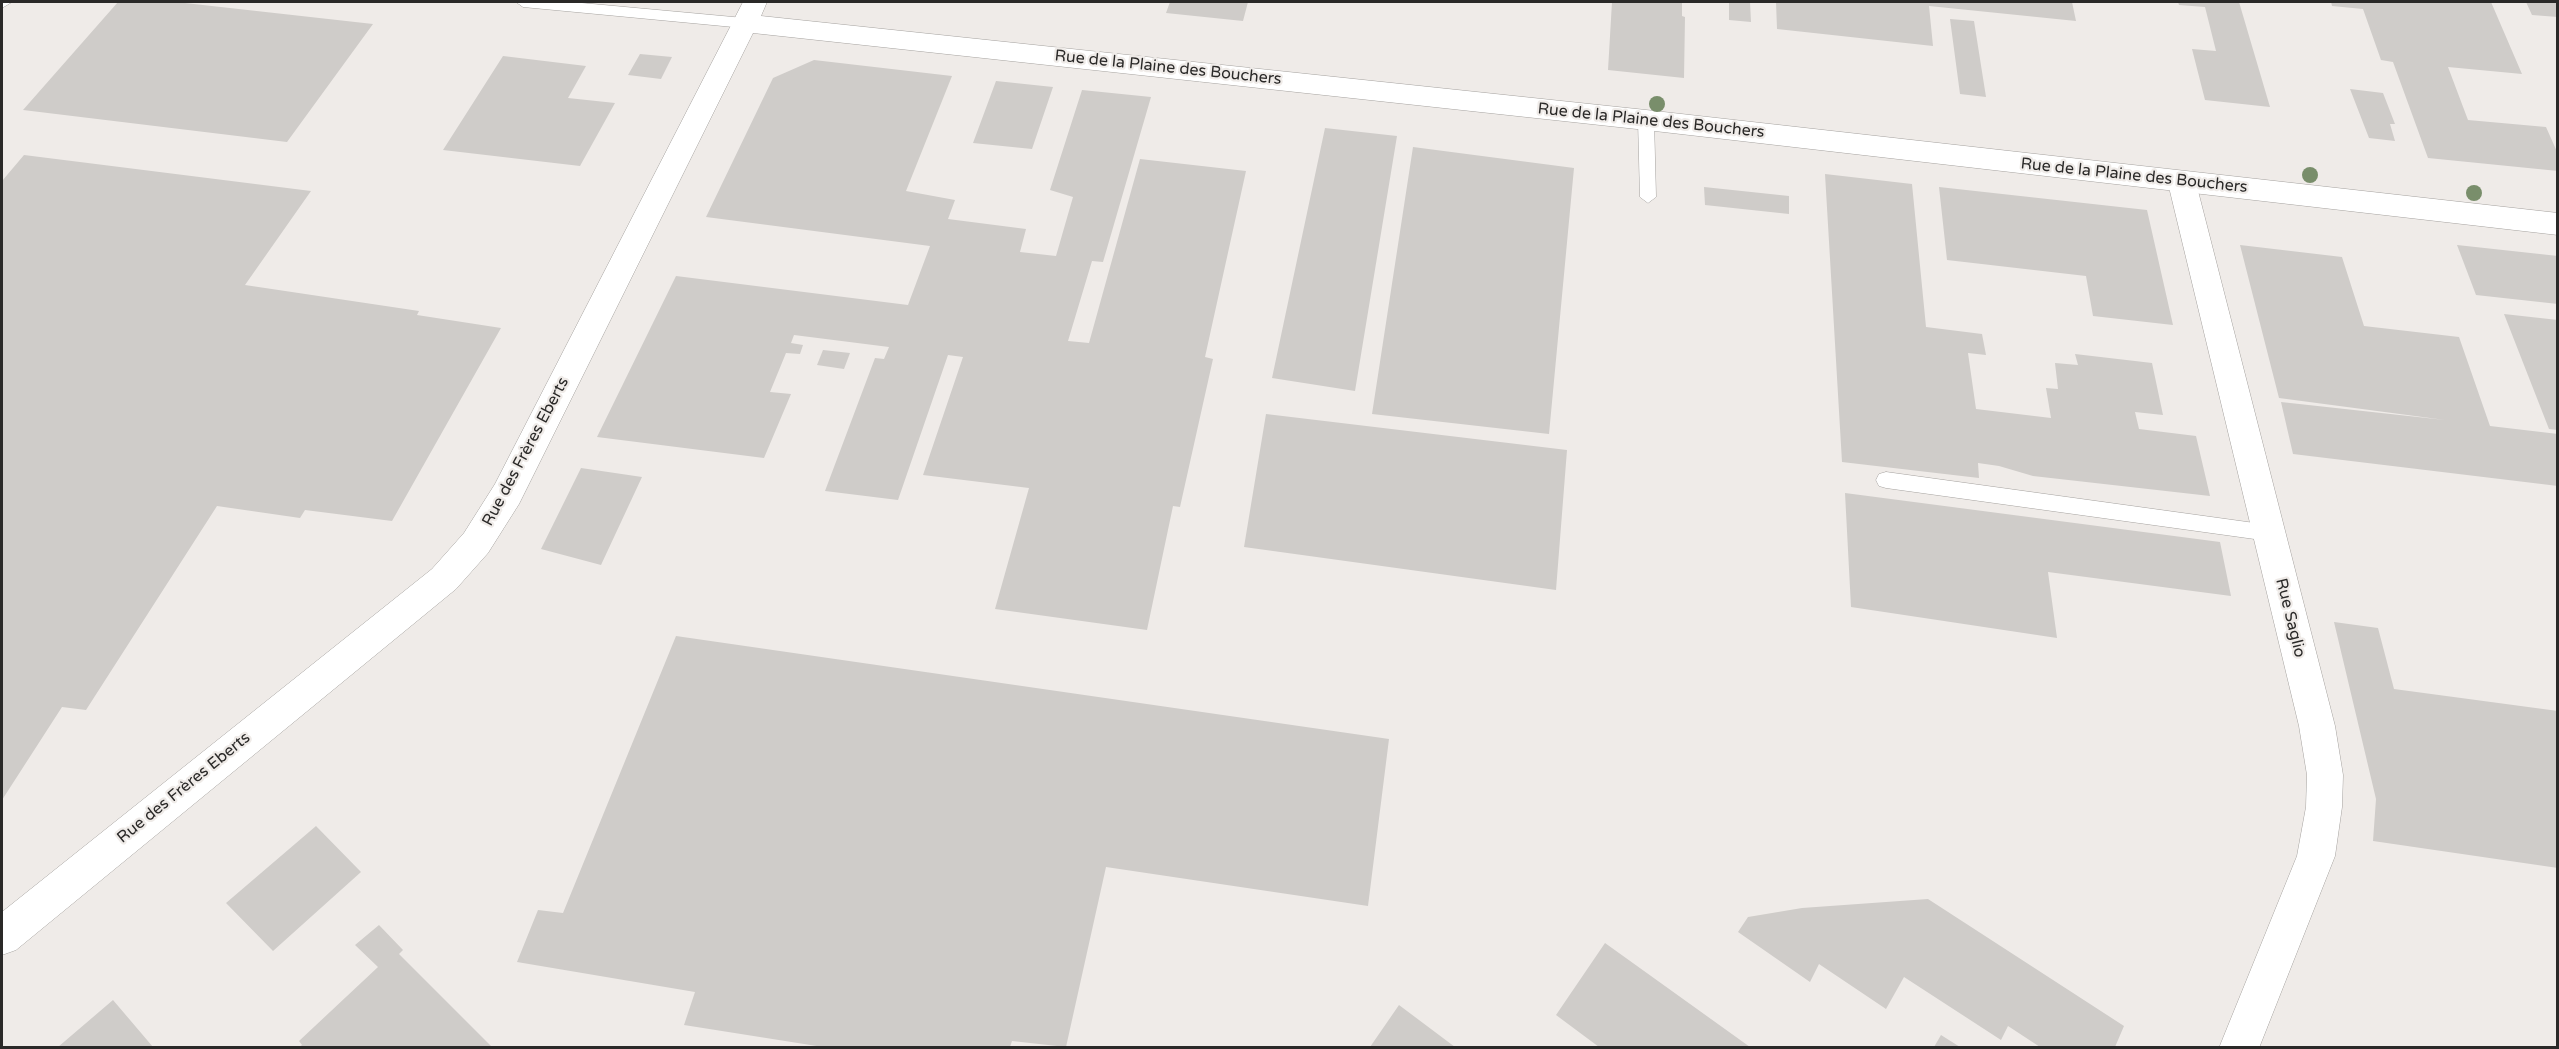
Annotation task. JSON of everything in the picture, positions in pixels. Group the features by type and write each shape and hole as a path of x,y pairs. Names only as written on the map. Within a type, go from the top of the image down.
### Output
{"street":[{"name":"Rue de la Plaine des Bouchers","path":"750,12 2182,183 2558,224"},
{"name":"Rue des Frères Eberts","path":"2,936 444,579 476,543 507,494 750,12"},
{"name":"Rue Saglio","path":"2182,183 2317,726 2325,775 2324,807 2316,856 2239,1047"}],"lane":[{"path":"523,2 750,12"},
{"path":"1646,120 1648,197"},
{"path":"1886,480 2269,533"}],"building":[{"path":"118,2 176,2 373,24 287,142 23,110"},
{"path":"1170,2 1248,2 1243,21 1166,13"},
{"path":"1612,2 1682,2 1682,16 1685,17 1684,78 1608,70"},
{"path":"1729,2 1750,2 1751,22 1729,20"},
{"path":"1776,2 2072,2 2076,21 1929,6 1933,46 1777,29"},
{"path":"2178,2 2239,2 2270,107 2205,100 2192,49 2216,51 2205,7 2179,5"},
{"path":"2331,2 2491,2 2522,74 2448,67 2468,120 2546,127 2558,154 2558,171 2428,158 2393,62 2381,60 2363,9 2332,6"},
{"path":"2526,2 2558,2 2558,17 2532,15"},
{"path":"1950,19 1974,21 1986,97 1960,94"},
{"path":"640,54 672,57 661,79 628,75"},
{"path":"503,56 586,66 568,98 615,103 580,166 443,150"},
{"path":"814,60 952,76 906,191 955,200 948,219 1026,229 1020,252 1056,256 1073,197 1050,190 1082,90 1151,97 1103,262 1092,261 1068,341 1089,343 1140,159 1246,171 1205,357 1213,359 1180,507 1173,506 1147,630 995,609 1029,488 923,475 963,357 948,355 898,500 825,491 875,358 884,359 889,347 794,335 791,343 803,345 800,354 786,353 770,392 791,394 764,458 597,437 676,276 908,305 930,246 706,217 773,78"},
{"path":"996,81 1053,87 1032,149 973,143"},
{"path":"2350,89 2383,93 2395,124 2390,124 2395,141 2369,138"},
{"path":"1325,128 1397,136 1355,391 1272,378"},
{"path":"1413,147 1574,168 1549,434 1372,414"},
{"path":"24,155 311,191 245,285 419,311 417,315 501,328 392,521 305,510 300,518 217,506 86,710 62,707 2,800 2,181"},
{"path":"1825,174 1912,184 1926,327 1982,334 1986,355 1968,353 1976,409 2051,418 2046,388 2058,389 2055,363 2078,365 2075,354 2152,363 2163,415 2135,412 2139,429 2196,436 2210,496 2033,476 1999,466 1978,463 1979,478 1842,462"},
{"path":"1704,187 1789,196 1789,214 1705,205"},
{"path":"1939,187 2147,210 2173,325 2093,316 2086,276 1947,260"},
{"path":"2240,245 2342,257 2364,326 2459,337 2490,426 2558,434 2558,486 2293,454 2281,402 2445,420 2279,398"},
{"path":"2457,245 2558,256 2558,304 2476,295"},
{"path":"2504,314 2558,320 2558,430 2549,429"},
{"path":"823,350 850,353 844,369 817,365"},
{"path":"1266,414 1567,450 1556,590 1244,547"},
{"path":"581,468 642,477 601,565 541,549"},
{"path":"1845,493 2220,542 2231,596 2048,572 2057,638 1851,607"},
{"path":"2334,622 2378,628 2394,689 2558,711 2558,868 2373,841 2376,799"},
{"path":"676,636 1389,739 1368,906 1106,867 1066,1047 1012,1041 1010,1047 823,1047 684,1025 695,992 517,962 538,910 563,913"},
{"path":"316,826 361,872 273,951 226,903"},
{"path":"1928,899 2124,1026 2115,1047 2040,1047 2008,1026 2001,1040 1904,977 1886,1009 1819,964 1810,982 1738,932 1748,917 1802,908"},
{"path":"379,925 403,950 399,954 492,1047 299,1047 302,1045 299,1041 378,967 355,945"},
{"path":"1605,943 1750,1047 1599,1047 1556,1015"},
{"path":"113,1000 153,1047 58,1047"},
{"path":"1399,1005 1455,1047 1370,1047"},
{"path":"1941,1035 1960,1047 1934,1047"}]}
